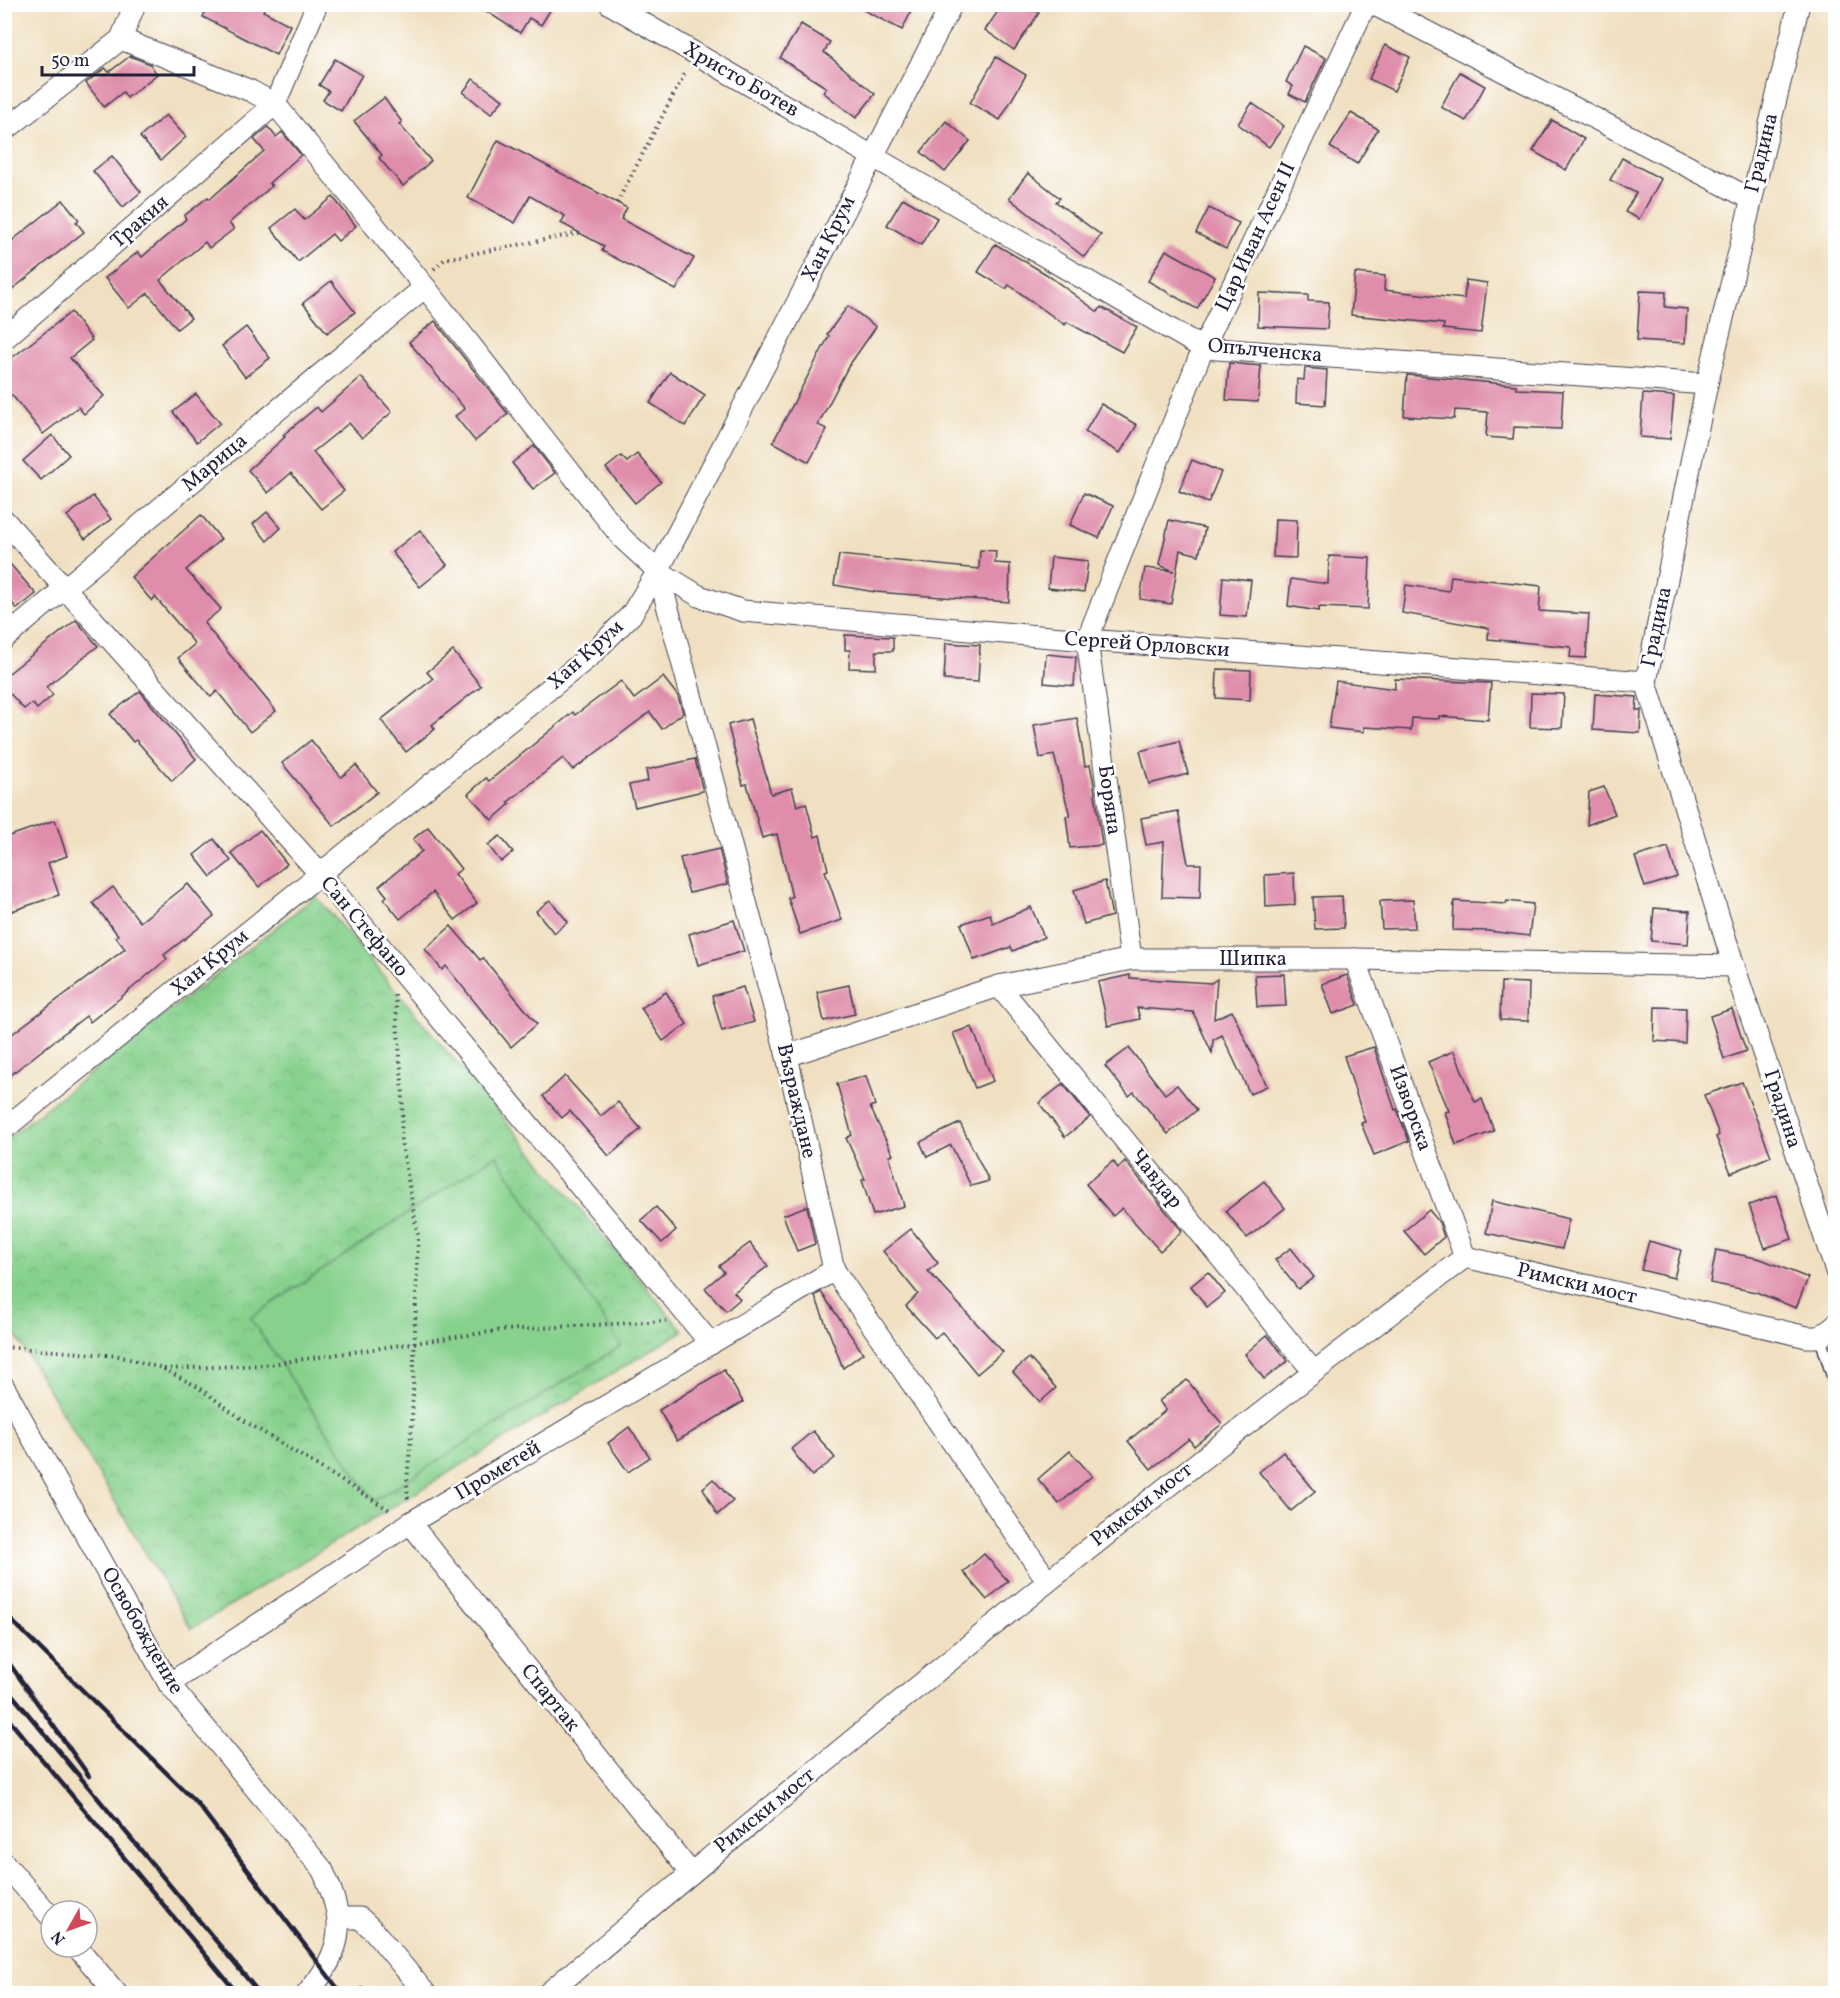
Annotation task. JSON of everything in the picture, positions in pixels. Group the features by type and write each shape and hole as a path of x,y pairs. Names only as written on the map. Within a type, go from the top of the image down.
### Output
{"street":[{"path":"4,131 121,39 135,4"},
{"path":"121,39 251,91 275,104 317,4"},
{"name":"Христо Ботев","path":"610,4 631,10 695,53 873,155"},
{"name":"Хан Крум","path":"4,1129 590,656 631,615 658,571 952,4"},
{"name":"Цар Иван Асен II","path":"1088,640 1203,348 1366,4"},
{"path":"1373,4 1751,200"},
{"name":"Градина","path":"1798,4 1707,384 1646,682 1734,966 1836,1271"},
{"name":"Сергей Орловски","path":"275,104 423,285 622,538 658,571 699,596 743,611 1088,640 1646,682"},
{"name":"Тракия","path":"4,339 275,104"},
{"name":"Опълченска","path":"873,155 1203,348 1707,384"},
{"name":"Марица","path":"4,639 423,285"},
{"name":"Сан Стефано","path":"4,520 63,589 320,874 711,1344"},
{"name":"Възраждане","path":"658,571 787,1056 834,1270 1047,1580"},
{"name":"Боряна","path":"1088,640 1131,959"},
{"name":"Шипка","path":"787,1056 999,986 1131,959 1355,959 1734,966"},
{"name":"Изворска","path":"1355,959 1465,1257"},
{"name":"Чавдар","path":"999,986 1313,1371"},
{"name":"Римски мост","path":"547,1994 1047,1580 1313,1371 1465,1257 1807,1337 1828,1331"},
{"name":"Прометей","path":"169,1684 410,1523 834,1270"},
{"name":"Освобождение","path":"4,1387 169,1684 322,1869 336,1899 337,1940 329,1966 307,1994"},
{"name":"Спартак","path":"410,1523 691,1873"},
{"path":"4,1863 39,1903"},
{"path":"338,1918 360,1918 374,1931 426,1994"},
{"path":"87,1959 117,1994"}],"lane":[{"path":"1828,1331 1836,1389"}],"path":[{"path":"617,203 695,53"},
{"path":"423,285 445,259 580,233"},
{"path":"394,994 403,1095 401,1139 418,1236 412,1425 407,1481 410,1523"},
{"path":"164,1369 264,1365 503,1330 691,1320"},
{"path":"4,1347 119,1356 164,1369 198,1387 243,1420 410,1523"}],"green space":[{"path":"316,896 683,1331 191,1629 5,1317 4,1141"},
{"path":"496,1155 621,1346 374,1501 250,1318"}],"building":[{"path":"209,4 266,4 263,11 290,25 276,55 203,17"},
{"path":"475,4 554,4 541,25 529,18 520,33"},
{"path":"852,4 915,4 902,30"},
{"path":"1003,4 1026,4 1039,13 1014,50 985,30"},
{"path":"801,24 830,42 824,52 875,94 856,118 823,92 827,88 780,58"},
{"path":"1385,45 1410,57 1394,91 1369,79"},
{"path":"1303,46 1326,58 1305,102 1289,94 1293,86 1286,82"},
{"path":"130,56 150,64 157,74 127,98 123,92 104,107 86,83 105,68 109,72"},
{"path":"996,57 1026,75 1000,120 970,103"},
{"path":"335,59 362,75 341,111 323,100 329,91 319,85"},
{"path":"1460,72 1485,86 1466,121 1441,107"},
{"path":"473,79 503,100 491,114 463,92"},
{"path":"384,98 402,122 399,124 431,161 403,186 379,158 382,155 354,121"},
{"path":"1252,103 1284,126 1269,147 1238,124"},
{"path":"1351,113 1378,129 1357,164 1330,147"},
{"path":"166,115 186,137 161,160 140,137"},
{"path":"1552,120 1584,139 1566,170 1533,151"},
{"path":"946,121 970,141 945,172 921,152"},
{"path":"268,127 276,137 282,132 301,155 269,183 272,186 229,223 234,229 209,248 205,242 160,280 191,318 177,329 148,293 129,308 105,278 138,252 142,257 186,219 184,216 208,197 210,199 264,151 254,139"},
{"path":"498,140 627,208 621,219 694,258 676,290 602,251 604,246 561,223 565,216 530,196 515,223 468,198"},
{"path":"112,156 141,192 123,207 93,171"},
{"path":"1622,158 1661,179 1639,219 1625,212 1636,193 1610,180"},
{"path":"1028,173 1060,198 1056,202 1101,235 1084,257 1009,198"},
{"path":"333,197 356,226 338,241 332,234 298,262 271,228 295,209 304,220"},
{"path":"903,198 937,218 921,245 887,225"},
{"path":"63,200 79,220 76,222 84,232 4,296 4,247"},
{"path":"1209,208 1239,223 1226,249 1196,233"},
{"path":"995,244 1046,274 1098,312 1101,307 1137,327 1122,352 1067,322 1065,325 1009,285 1006,289 978,272"},
{"path":"1166,250 1215,277 1197,309 1148,281"},
{"path":"1355,273 1385,276 1384,290 1464,299 1466,280 1487,283 1481,333 1443,329 1444,324 1351,315"},
{"path":"331,281 355,312 327,333 303,303"},
{"path":"1640,291 1666,292 1665,307 1687,309 1685,343 1637,340"},
{"path":"1259,293 1308,295 1308,301 1329,302 1327,329 1258,326"},
{"path":"848,306 876,327 848,367 818,425 827,429 809,462 773,442 829,336 827,334"},
{"path":"71,312 92,340 70,358 104,396 84,414 78,407 43,434 12,395 4,401 4,364"},
{"path":"435,321 508,414 475,441 455,416 465,409 409,342"},
{"path":"246,327 270,358 245,377 222,346"},
{"path":"1229,363 1261,366 1258,402 1226,400"},
{"path":"1305,368 1327,370 1325,405 1296,403 1297,379 1304,380"},
{"path":"670,372 705,395 685,426 650,403"},
{"path":"1407,375 1516,385 1516,389 1563,391 1561,429 1514,427 1513,439 1486,437 1488,412 1455,410 1454,419 1404,416"},
{"path":"361,377 392,412 362,438 349,423 313,452 344,491 321,509 291,473 268,493 248,470 285,437 283,435 317,407 321,412"},
{"path":"196,394 220,423 197,442 173,412"},
{"path":"1643,394 1674,396 1670,439 1640,437"},
{"path":"1101,404 1137,425 1120,453 1085,432"},
{"path":"52,435 69,455 41,480 23,461"},
{"path":"534,446 555,473 533,489 512,463"},
{"path":"637,454 661,482 635,503 606,468 621,456 627,462"},
{"path":"1192,460 1221,472 1208,503 1179,491"},
{"path":"1084,493 1113,506 1099,538 1070,525"},
{"path":"93,496 111,519 85,539 67,516"},
{"path":"267,512 281,528 267,541 253,524"},
{"path":"201,515 221,539 186,570 221,609 204,623 276,711 250,732 217,691 211,697 178,658 195,644 155,597 152,601 131,577"},
{"path":"1275,519 1297,520 1296,558 1273,557"},
{"path":"1169,520 1205,528 1199,555 1180,550 1171,604 1140,599 1145,568 1174,571 1159,565"},
{"path":"420,530 447,565 420,587 392,552"},
{"path":"980,550 996,551 995,563 1010,564 1009,602 875,592 834,585 839,555 979,569"},
{"path":"1329,556 1370,558 1368,609 1319,607 1319,611 1288,606 1291,579 1328,584"},
{"path":"4,557 36,594 17,609 12,603 4,609"},
{"path":"1051,557 1088,561 1084,592 1048,588"},
{"path":"1451,576 1541,586 1539,611 1589,614 1586,658 1570,657 1571,647 1488,639 1489,628 1402,613 1406,585 1449,591"},
{"path":"1223,577 1251,580 1247,617 1220,615"},
{"path":"76,620 98,646 46,687 53,695 37,709 32,703 24,709 4,687 4,677"},
{"path":"845,635 893,637 893,651 876,651 876,669 849,668 850,650 845,650"},
{"path":"946,643 980,645 978,682 944,680"},
{"path":"453,651 481,686 432,725 435,729 406,752 381,720 433,679 427,672"},
{"path":"1046,654 1076,657 1074,686 1044,683"},
{"path":"1217,669 1251,670 1250,700 1216,698"},
{"path":"663,677 678,696 683,713 662,729 650,712 573,770 563,758 508,802 510,804 492,820 468,794 486,778 489,781 573,712 575,715 621,681 634,699"},
{"path":"1395,679 1491,683 1488,720 1439,716 1439,719 1412,718 1411,730 1364,727 1364,732 1329,728 1336,681 1395,689"},
{"path":"140,691 196,759 172,781 136,740 133,742 110,714"},
{"path":"1531,693 1564,694 1562,728 1530,727"},
{"path":"1595,694 1637,697 1636,710 1641,710 1640,733 1593,730"},
{"path":"1077,718 1085,766 1090,765 1093,779 1102,845 1070,848 1066,816 1070,816 1054,755 1040,758 1034,725"},
{"path":"750,719 771,794 792,788 797,806 806,803 815,837 820,835 828,870 825,871 842,920 800,934 788,898 792,897 777,834 762,838 747,784 743,785 728,725"},
{"path":"311,740 341,777 356,765 377,792 334,826 282,763"},
{"path":"1179,741 1188,774 1149,784 1140,751"},
{"path":"695,759 703,791 635,807 629,785 648,781 646,770"},
{"path":"1604,787 1615,814 1587,825 1589,792"},
{"path":"1178,811 1188,864 1201,864 1200,898 1162,897 1164,842 1146,845 1141,818"},
{"path":"55,820 67,856 48,863 59,895 12,911 4,891 4,838"},
{"path":"428,827 461,869 455,874 477,903 455,920 433,892 400,919 384,899 387,896 379,886 422,851 413,839"},
{"path":"260,830 287,864 259,887 231,853"},
{"path":"500,836 513,852 501,862 488,845"},
{"path":"214,839 231,861 211,877 194,855"},
{"path":"1668,847 1677,877 1645,887 1635,857"},
{"path":"719,849 728,884 689,893 680,858"},
{"path":"1294,873 1295,905 1266,907 1265,875"},
{"path":"1105,881 1112,916 1084,924 1074,890"},
{"path":"188,884 214,916 164,955 167,959 90,1022 86,1016 4,1080 4,1040 125,949 116,937 118,935 93,903 113,887 140,922"},
{"path":"1342,896 1344,928 1315,929 1313,897"},
{"path":"550,900 568,922 554,933 536,911"},
{"path":"1413,900 1415,928 1382,929 1380,901"},
{"path":"1454,901 1506,904 1507,901 1533,904 1529,936 1453,930"},
{"path":"1031,907 1044,937 1013,951 1011,947 974,960 961,924 990,914 993,924"},
{"path":"1654,908 1690,911 1688,944 1651,941"},
{"path":"734,920 744,951 698,965 689,934"},
{"path":"451,926 480,960 483,958 537,1024 511,1047 446,966 442,970 425,949"},
{"path":"1284,974 1286,1006 1257,1007 1255,975"},
{"path":"1130,975 1130,978 1211,983 1217,979 1214,1019 1232,1011 1267,1086 1250,1094 1222,1035 1213,1040 1212,1053 1193,1012 1137,1008 1140,1019 1108,1026 1098,982"},
{"path":"1347,975 1358,1005 1333,1014 1322,984"},
{"path":"1501,982 1529,983 1528,1021 1500,1020"},
{"path":"849,985 855,1014 824,1021 817,992"},
{"path":"743,987 754,1022 722,1031 712,996"},
{"path":"666,992 687,1024 663,1041 641,1008"},
{"path":"1655,1007 1686,1008 1685,1043 1654,1041"},
{"path":"1732,1009 1746,1051 1724,1059 1710,1016"},
{"path":"972,1027 993,1081 975,1088 953,1033"},
{"path":"1374,1047 1395,1110 1397,1109 1409,1141 1374,1155 1361,1123 1365,1122 1344,1056"},
{"path":"1129,1048 1165,1094 1177,1085 1197,1110 1168,1134 1134,1092 1129,1096 1105,1066"},
{"path":"1454,1051 1475,1102 1482,1099 1494,1131 1456,1145 1445,1112 1449,1111 1428,1062"},
{"path":"565,1076 601,1116 618,1102 641,1129 609,1156 570,1111 562,1118 543,1096"},
{"path":"866,1076 875,1105 870,1107 893,1155 889,1156 904,1206 873,1215 862,1180 865,1179 846,1138 852,1135 837,1084"},
{"path":"1742,1082 1771,1156 1731,1173 1716,1137 1719,1135 1704,1095"},
{"path":"1063,1084 1090,1117 1065,1137 1039,1103"},
{"path":"960,1123 989,1181 971,1186 951,1145 927,1157 920,1142"},
{"path":"1113,1161 1118,1168 1125,1161 1182,1231 1160,1251 1122,1208 1113,1216 1086,1184"},
{"path":"1264,1181 1285,1208 1247,1238 1226,1211"},
{"path":"1777,1195 1792,1239 1765,1248 1749,1205"},
{"path":"1492,1201 1569,1219 1562,1249 1486,1233"},
{"path":"807,1206 815,1244 797,1251 783,1215"},
{"path":"656,1207 676,1230 662,1243 641,1220"},
{"path":"1429,1210 1439,1222 1444,1237 1424,1254 1404,1231"},
{"path":"911,1229 938,1263 928,1271 1003,1352 977,1374 942,1332 935,1338 906,1306 918,1294 883,1251"},
{"path":"1649,1241 1681,1250 1674,1278 1641,1270"},
{"path":"750,1243 768,1266 734,1292 740,1299 726,1311 705,1288 724,1272 719,1266"},
{"path":"1291,1248 1314,1277 1298,1289 1275,1260"},
{"path":"1716,1250 1761,1259 1808,1278 1796,1308 1756,1292 1710,1283"},
{"path":"1208,1272 1225,1293 1207,1307 1191,1286"},
{"path":"821,1292 863,1353 843,1368 815,1296"},
{"path":"1267,1335 1288,1361 1264,1379 1245,1354"},
{"path":"1029,1358 1056,1388 1040,1402 1013,1372"},
{"path":"724,1370 743,1402 677,1441 659,1410"},
{"path":"1187,1380 1222,1424 1194,1446 1189,1439 1151,1469 1128,1441 1166,1410 1159,1401"},
{"path":"629,1427 650,1457 628,1472 608,1443"},
{"path":"813,1431 835,1458 812,1476 791,1449"},
{"path":"1070,1451 1092,1476 1059,1504 1038,1479"},
{"path":"1283,1452 1315,1491 1291,1511 1259,1472"},
{"path":"713,1479 733,1501 717,1515 703,1488"},
{"path":"984,1554 1008,1581 987,1600 963,1572"}],"railway":[{"path":"4,1613 197,1803 342,1994"},
{"path":"4,1656 89,1776"},
{"path":"4,1685 260,1994"},
{"path":"4,1714 238,1994"},
{"path":"362,1989 365,1994"}]}
